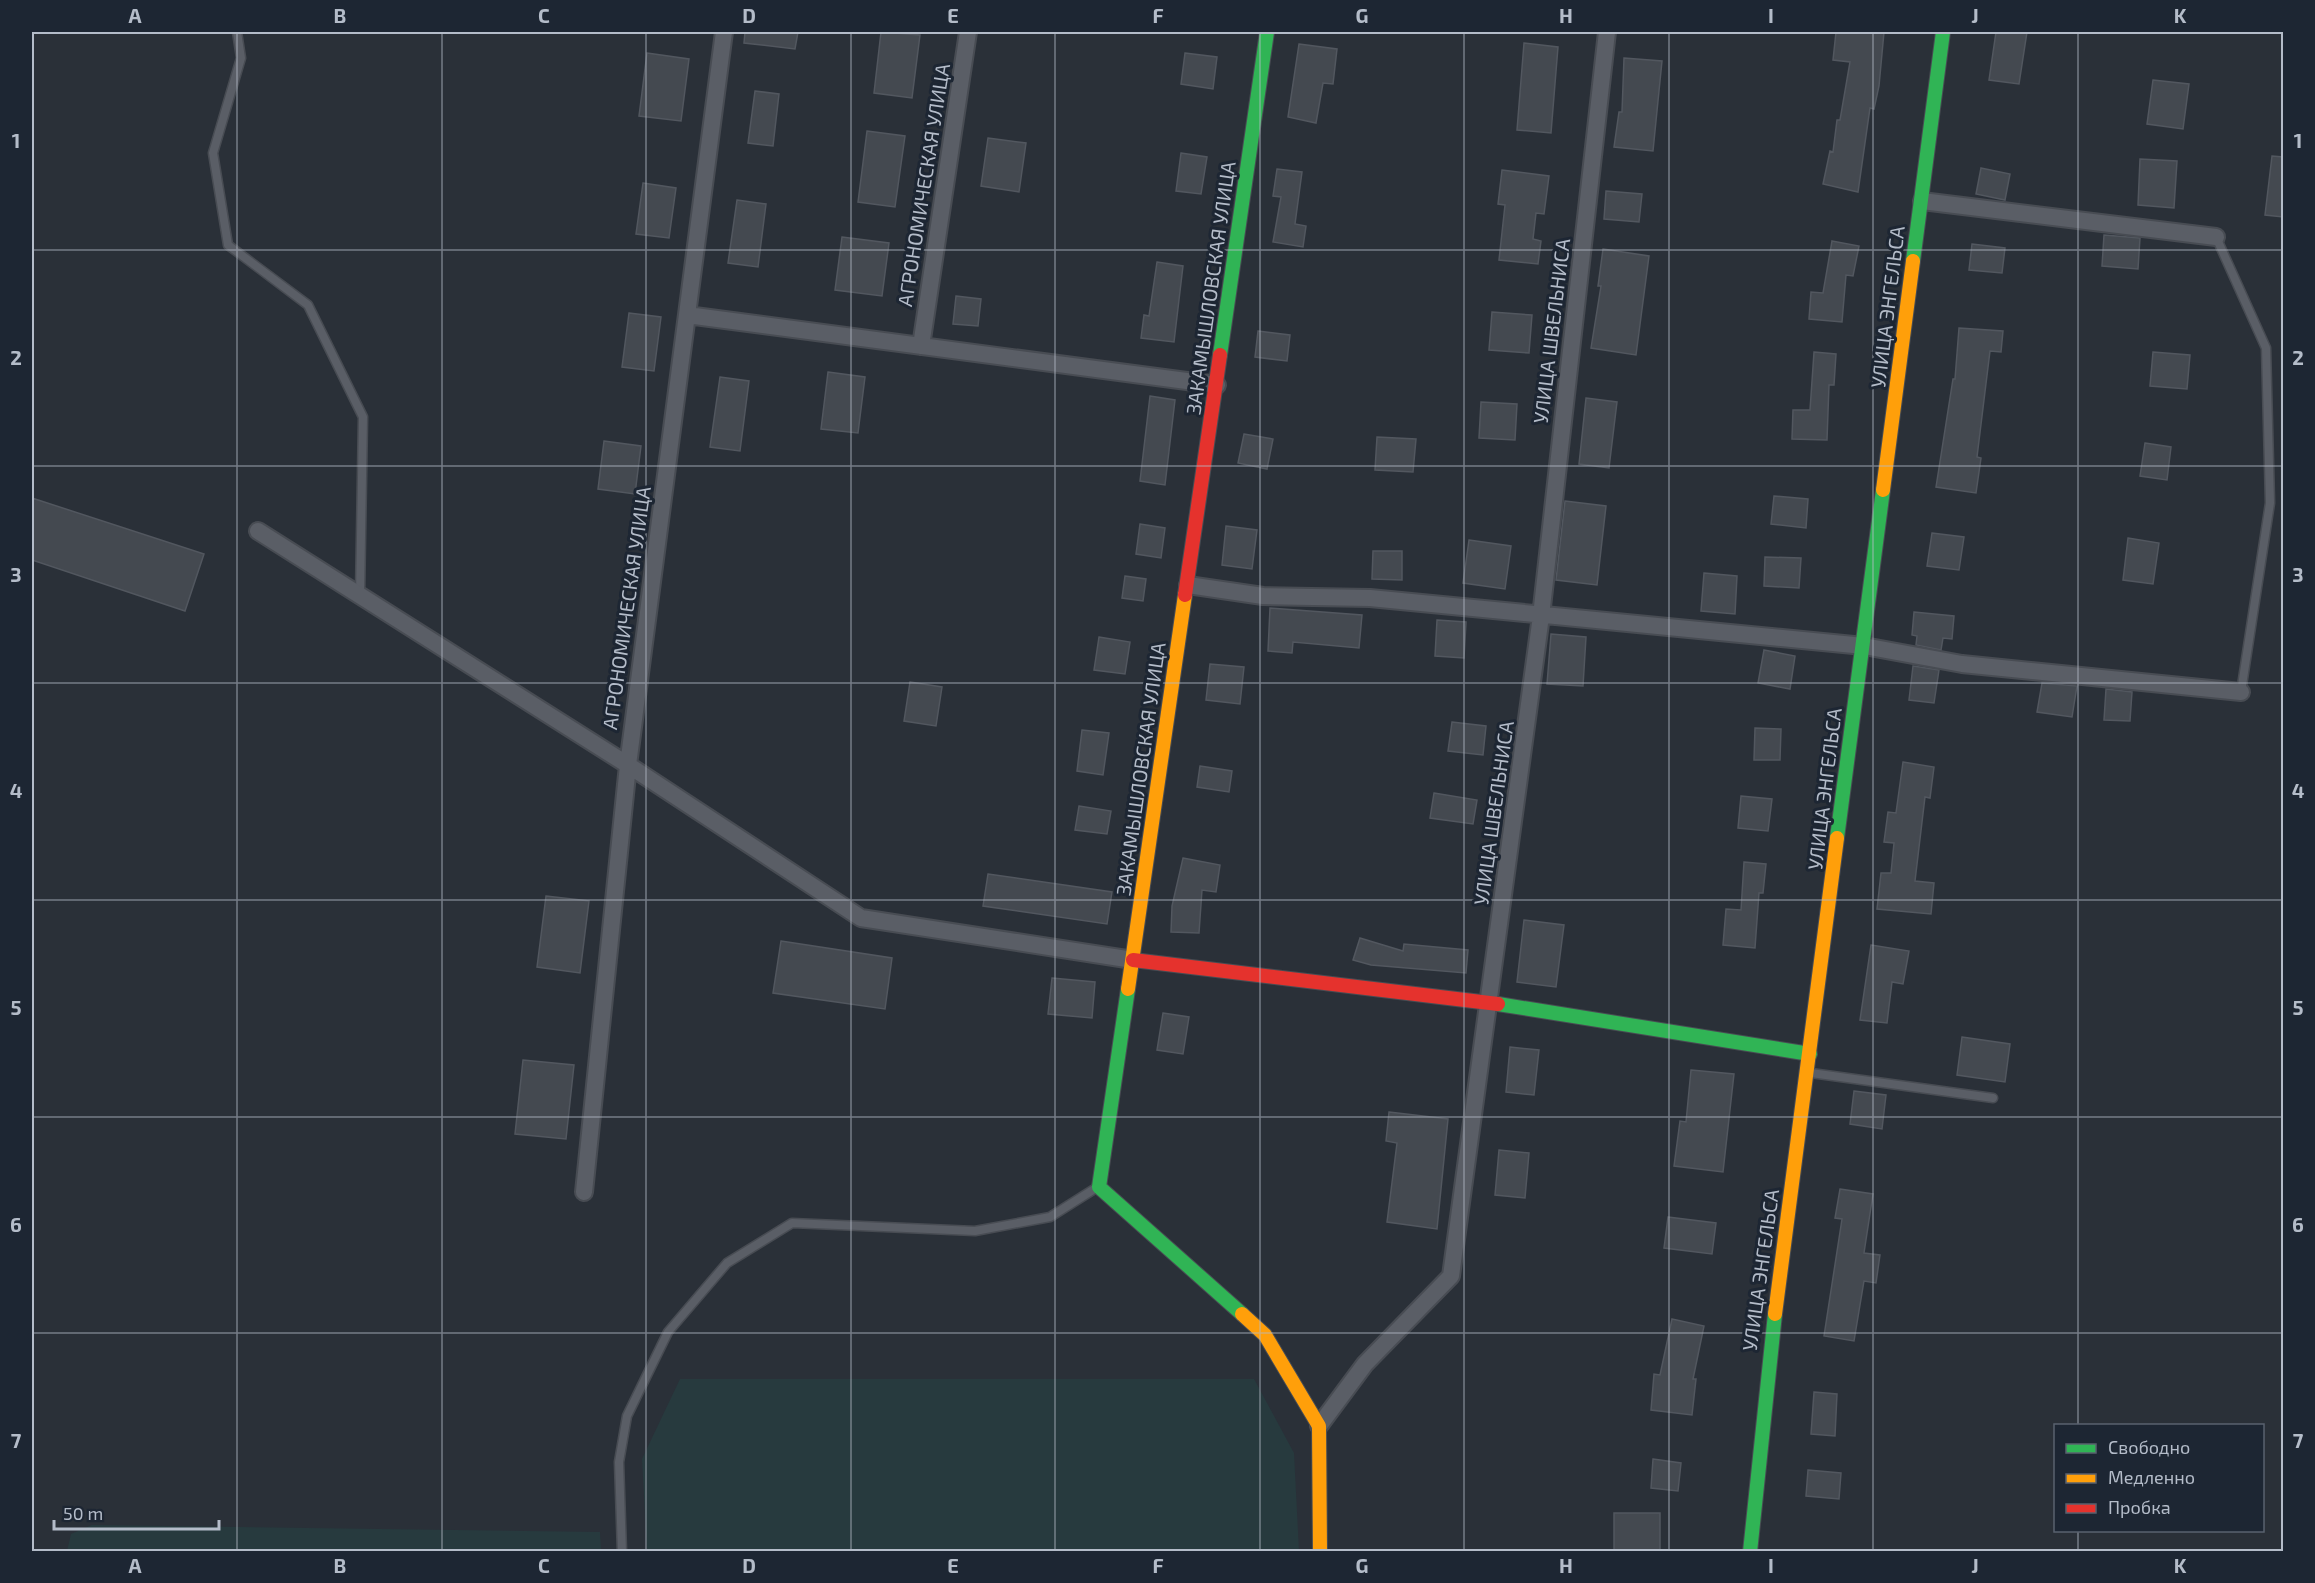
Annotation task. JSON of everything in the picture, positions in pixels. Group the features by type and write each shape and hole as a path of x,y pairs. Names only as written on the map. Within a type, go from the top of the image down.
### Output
{"street":[{"name":"АГРОНОМИЧЕСКАЯ УЛИЦА","path":"584,1192 628,765 724,32"},
{"name":"АГРОНОМИЧЕСКАЯ УЛИЦА","path":"921,346 968,32"},
{"name":"ЗАКАМЫШЛОВСКАЯ УЛИЦА","path":"1099,1187 1267,32"},
{"name":"УЛИЦА ШВЕЛЬНИСА","path":"1319,1426 1365,1364 1451,1276 1541,616 1607,32"},
{"name":"УЛИЦА ЭНГЕЛЬСА","path":"1750,1551 1768,1367 1943,32"},
{"path":"1922,201 2217,237"},
{"path":"687,315 1217,385"},
{"path":"258,531 628,765 861,918 1133,960 1490,1003 1810,1054"},
{"path":"1188,585 1263,596 1370,598 1864,646 1962,664 2241,692"},
{"path":"1099,1187 1265,1335 1319,1426 1320,1551"}],"lane":[{"path":"237,32 241,58 213,153 228,245 308,305 363,417 360,596"},
{"path":"2217,237 2266,348 2270,503 2241,692"},
{"path":"1808,1072 1993,1098"},
{"path":"622,1551 619,1461 627,1416 668,1332 727,1263 792,1223 975,1231 1050,1217 1099,1187"}],"green space":[{"path":"680,1379 1254,1379 1294,1453 1299,1551 647,1551 642,1459"},
{"path":"92,1525 600,1532 601,1551 67,1551 71,1534"}],"building":[{"path":"745,32 798,32 795,49 744,43"},
{"path":"881,32 920,35 912,98 874,93"},
{"path":"1836,32 1884,32 1879,86 1874,109 1870,108 1858,192 1823,184 1830,151 1833,152 1837,120 1840,120 1850,62 1833,60"},
{"path":"1996,32 2027,32 2019,84 1989,80"},
{"path":"1524,43 1558,47 1551,133 1517,130"},
{"path":"1299,44 1337,49 1333,84 1323,83 1316,123 1288,117"},
{"path":"647,53 689,59 681,121 639,116"},
{"path":"1185,53 1217,57 1213,89 1181,84"},
{"path":"1624,58 1662,61 1653,151 1614,147 1619,112 1622,112"},
{"path":"2153,80 2189,84 2183,129 2147,124"},
{"path":"755,91 779,94 773,146 748,143"},
{"path":"867,131 905,136 895,207 858,202"},
{"path":"988,138 1026,143 1019,192 981,186"},
{"path":"1181,153 1207,157 1201,194 1176,191"},
{"path":"2272,156 2283,157 2283,217 2265,215"},
{"path":"2140,159 2177,161 2174,208 2138,205"},
{"path":"1981,168 2010,174 2005,200 1976,194"},
{"path":"1277,169 1302,172 1295,224 1306,226 1303,247 1273,242 1281,197 1273,196"},
{"path":"1502,170 1549,176 1544,214 1536,213 1533,239 1541,241 1538,264 1499,260 1505,205 1498,204"},
{"path":"643,183 676,188 669,238 636,234"},
{"path":"1606,191 1642,194 1639,222 1604,219"},
{"path":"737,200 766,204 758,267 728,263"},
{"path":"2104,235 2140,238 2138,269 2102,266"},
{"path":"842,237 889,243 882,296 835,290"},
{"path":"1832,241 1859,246 1853,276 1846,275 1842,322 1809,319 1811,292 1823,293"},
{"path":"1972,244 2005,248 2002,273 1969,270"},
{"path":"1603,249 1649,256 1636,355 1591,348 1601,286 1598,286"},
{"path":"1157,262 1183,266 1174,342 1141,338 1144,315 1149,316"},
{"path":"956,296 981,299 978,326 953,324"},
{"path":"1492,312 1532,315 1529,353 1489,350"},
{"path":"629,313 661,317 654,371 622,367"},
{"path":"1959,328 2003,331 2001,352 1990,351 1977,457 1981,458 1976,493 1936,487 1953,379 1955,379"},
{"path":"1258,331 1290,335 1287,361 1255,357"},
{"path":"1814,352 1836,354 1834,385 1829,385 1827,440 1792,439 1793,410 1810,410"},
{"path":"2153,352 2190,355 2187,389 2150,386"},
{"path":"828,372 865,377 858,433 821,429"},
{"path":"720,377 749,381 740,451 710,447"},
{"path":"1150,396 1175,400 1165,485 1140,481"},
{"path":"1586,398 1617,402 1609,468 1579,464"},
{"path":"1481,402 1517,404 1515,440 1479,438"},
{"path":"1244,434 1273,439 1267,469 1238,463"},
{"path":"1377,437 1416,439 1413,472 1375,470"},
{"path":"604,441 641,446 635,494 598,489"},
{"path":"2145,443 2171,447 2167,480 2140,476"},
{"path":"1774,496 1808,499 1806,528 1771,524"},
{"path":"32,498 204,554 185,611 32,560"},
{"path":"1565,501 1606,506 1597,585 1556,580"},
{"path":"1140,524 1165,528 1161,558 1136,554"},
{"path":"1226,526 1257,530 1252,569 1222,565"},
{"path":"1932,533 1964,537 1959,570 1927,566"},
{"path":"2128,538 2159,543 2153,584 2123,580"},
{"path":"1469,540 1511,546 1505,589 1463,583"},
{"path":"1373,551 1402,551 1402,580 1372,579"},
{"path":"1765,557 1801,558 1799,588 1764,586"},
{"path":"1704,573 1737,576 1735,614 1701,611"},
{"path":"1125,576 1146,579 1143,601 1122,598"},
{"path":"1270,608 1362,615 1359,648 1293,642 1292,653 1268,651"},
{"path":"1914,612 1954,616 1952,639 1943,638 1941,650 1916,645 1917,636 1912,635"},
{"path":"1437,620 1466,622 1464,658 1435,656"},
{"path":"1551,634 1586,637 1583,686 1547,684"},
{"path":"1099,637 1130,642 1125,674 1094,670"},
{"path":"1764,650 1795,656 1790,689 1758,683"},
{"path":"1210,664 1244,667 1240,704 1206,700"},
{"path":"1913,666 1939,670 1934,703 1909,700"},
{"path":"910,682 942,687 936,726 904,721"},
{"path":"2042,683 2077,686 2072,717 2037,712"},
{"path":"2106,689 2132,692 2130,721 2104,720"},
{"path":"1452,722 1486,726 1483,755 1448,751"},
{"path":"1755,728 1781,729 1780,760 1754,760"},
{"path":"1082,730 1109,733 1103,775 1077,771"},
{"path":"1903,762 1934,767 1930,798 1925,797 1915,881 1934,883 1931,914 1877,909 1881,873 1891,873 1894,843 1884,842 1888,812 1896,813"},
{"path":"1200,766 1232,771 1229,792 1197,787"},
{"path":"1434,793 1477,800 1473,824 1430,818"},
{"path":"1741,796 1772,799 1768,831 1738,828"},
{"path":"1079,806 1111,811 1107,834 1075,830"},
{"path":"1183,858 1220,865 1216,892 1202,890 1199,933 1171,932 1172,906"},
{"path":"1744,862 1766,864 1763,893 1759,893 1755,948 1723,945 1726,909 1741,910"},
{"path":"988,874 1112,892 1107,924 983,906"},
{"path":"546,896 589,901 580,973 537,967"},
{"path":"1524,920 1564,925 1556,987 1517,982"},
{"path":"1360,938 1403,951 1404,944 1468,950 1466,973 1371,965 1353,960"},
{"path":"781,941 892,958 885,1009 773,993"},
{"path":"1871,945 1909,951 1903,984 1892,982 1887,1023 1860,1020"},
{"path":"1052,978 1095,982 1092,1018 1048,1014"},
{"path":"1163,1013 1189,1017 1183,1054 1157,1050"},
{"path":"1962,1037 2010,1044 2005,1082 1957,1075"},
{"path":"1510,1047 1539,1050 1534,1095 1506,1092"},
{"path":"523,1060 574,1065 566,1139 515,1134"},
{"path":"1691,1070 1734,1074 1723,1172 1674,1166 1680,1121 1686,1122"},
{"path":"1854,1091 1886,1095 1882,1129 1850,1124"},
{"path":"1389,1112 1448,1119 1437,1229 1387,1222 1397,1143 1386,1141"},
{"path":"1499,1150 1529,1153 1525,1198 1495,1195"},
{"path":"1840,1189 1873,1194 1864,1253 1880,1255 1876,1283 1864,1281 1854,1341 1824,1336 1842,1219 1835,1218"},
{"path":"1668,1217 1716,1223 1712,1254 1664,1248"},
{"path":"1672,1319 1704,1326 1693,1379 1696,1379 1692,1415 1651,1410 1654,1374 1660,1375"},
{"path":"1814,1392 1837,1394 1835,1436 1811,1434"},
{"path":"1653,1459 1681,1463 1678,1491 1651,1488"},
{"path":"1808,1470 1841,1473 1839,1499 1806,1496"},
{"path":"1614,1513 1660,1513 1660,1551 1614,1551"}],"traffic: fast":[{"path":"1220,355 1267,32"},
{"path":"1913,261 1943,32"},
{"path":"1837,838 1883,490"},
{"path":"1128,989 1099,1187 1242,1314"},
{"path":"1498,1004 1810,1054"},
{"path":"1750,1552 1775,1314"}],"traffic: slow":[{"path":"1883,490 1913,261"},
{"path":"1128,989 1185,595"},
{"path":"1775,1314 1837,838"},
{"path":"1242,1314 1265,1335 1319,1426 1320,1552"}],"traffic: jam":[{"path":"1185,595 1220,355"},
{"path":"1133,960 1498,1004"}]}
